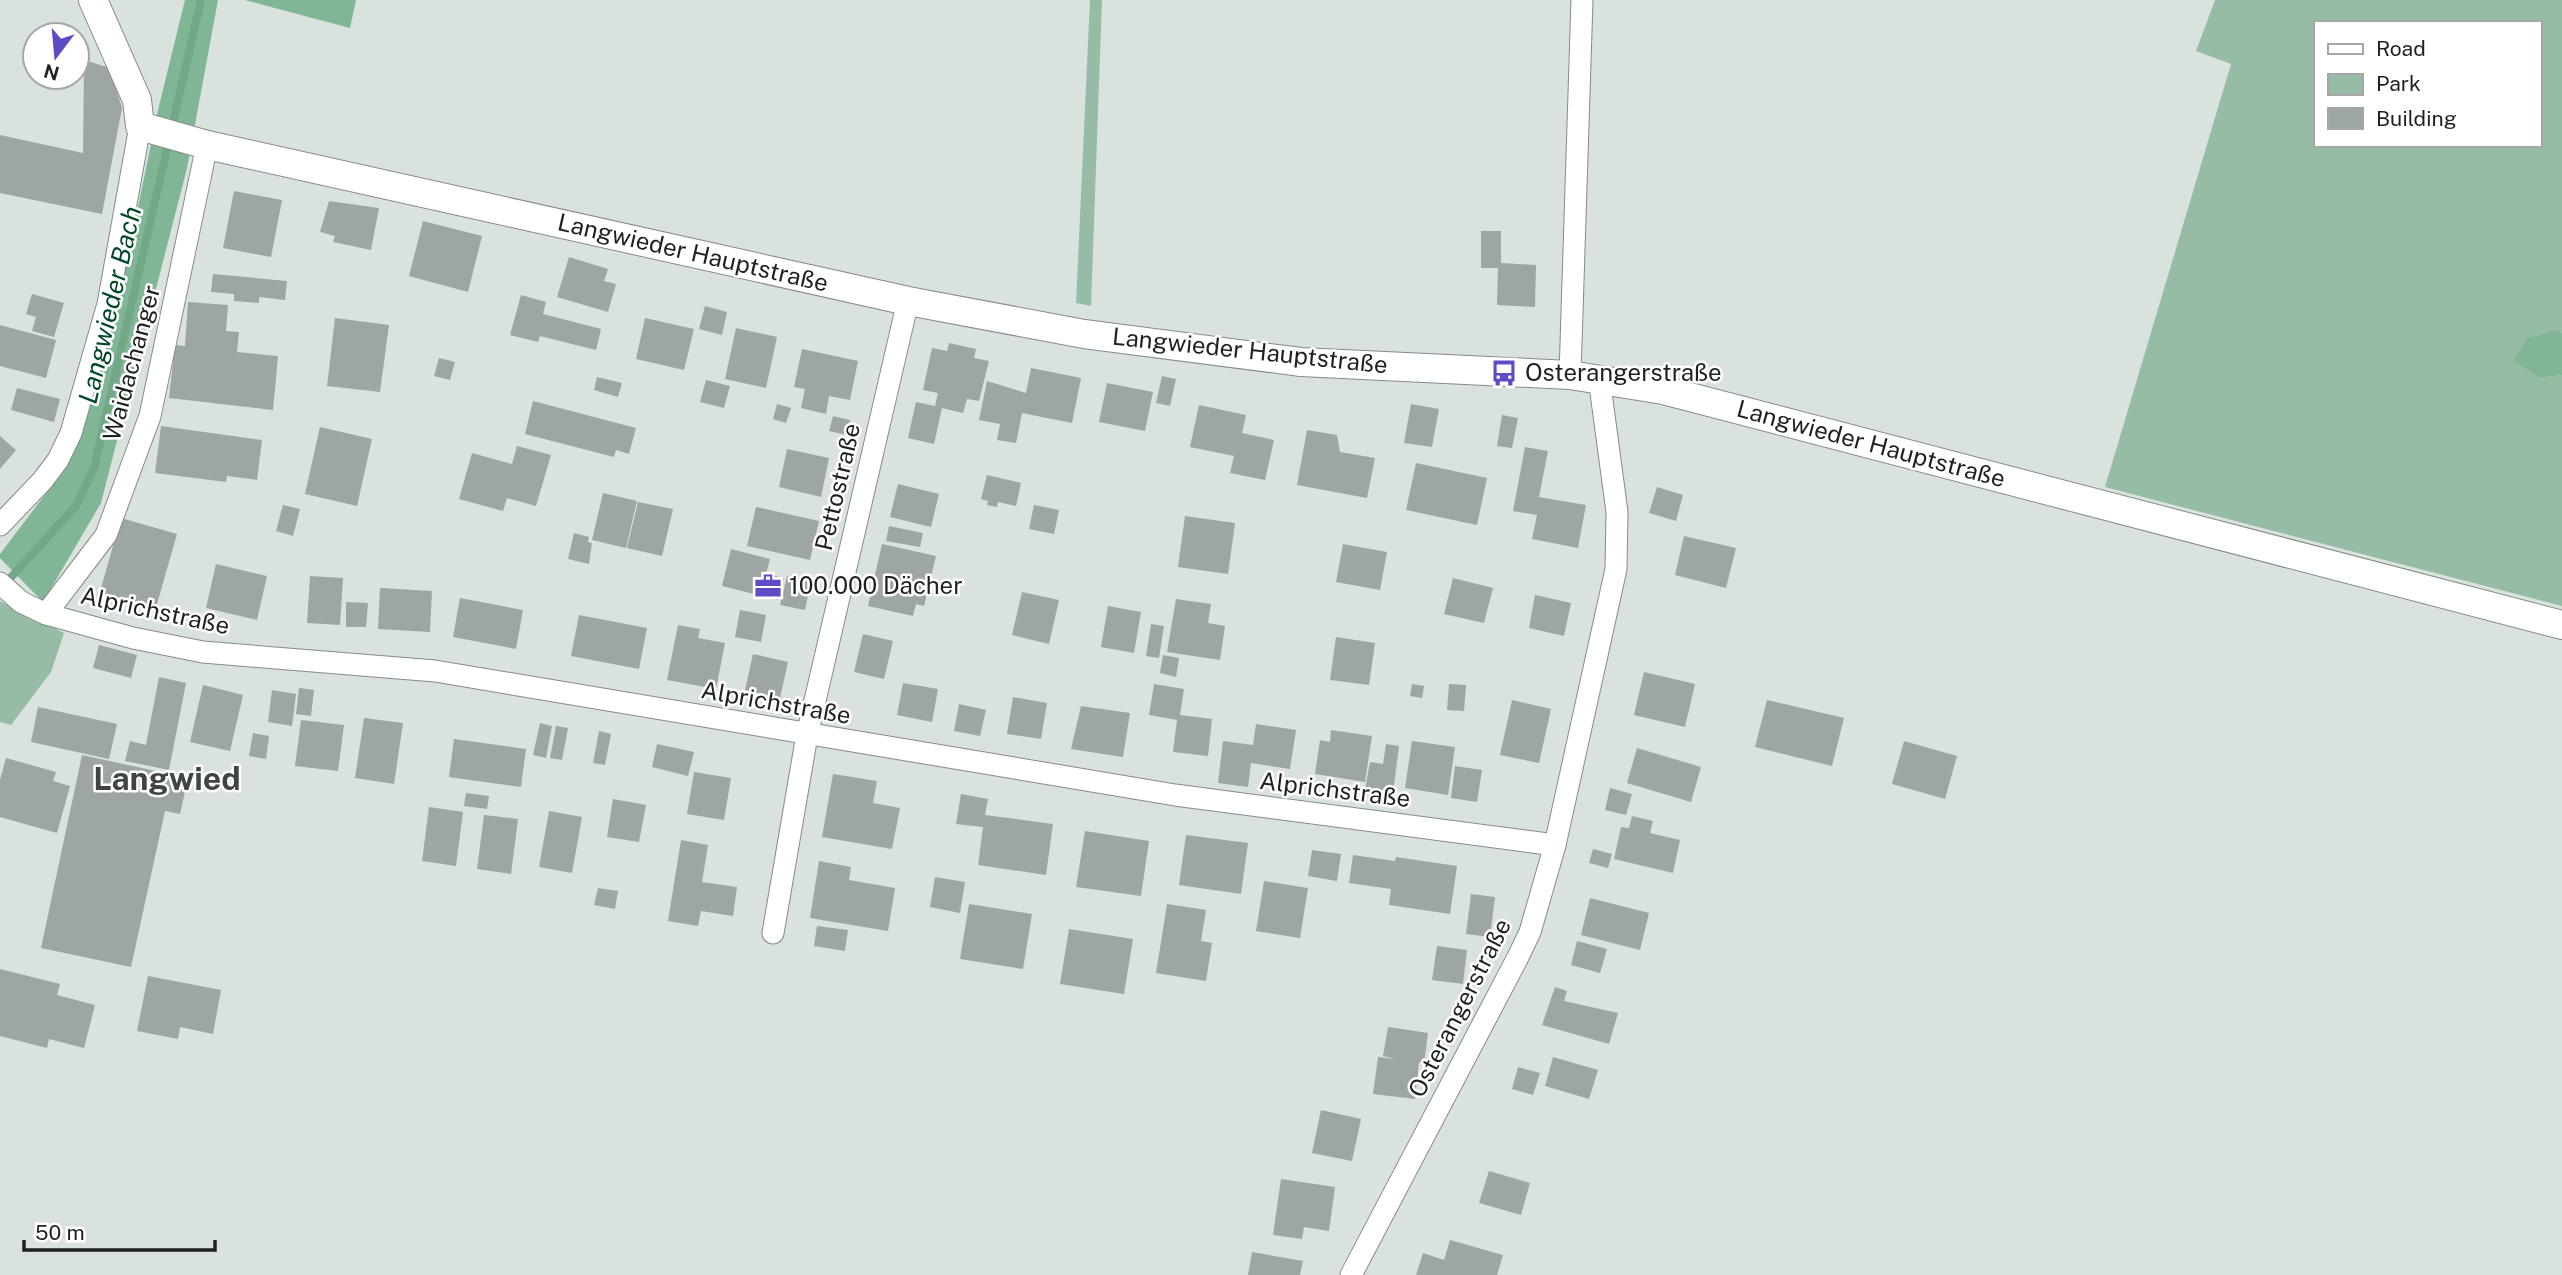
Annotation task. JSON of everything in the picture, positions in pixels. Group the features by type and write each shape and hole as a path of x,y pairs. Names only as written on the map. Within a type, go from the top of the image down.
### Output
{"street":[{"path":"93,0 137,100 146,128"},
{"path":"1570,375 1582,0"},
{"name":"Langwieder Hauptstraße","path":"146,128 202,143 908,301 1084,334 1301,362 1599,378 1793,424 2562,625"},
{"name":"Waidachanger","path":"0,525 43,480 58,460 71,433 108,303 146,128"},
{"name":"Waidachanger","path":"46,614 106,535 150,416 202,143"},
{"name":"Pettostraße","path":"773,933 807,735 908,301"},
{"name":"Osterangerstraße","path":"1351,1275 1530,932 1555,845 1616,569 1617,512 1599,378"},
{"name":"Alprichstraße","path":"0,583 21,603 46,614 133,638 203,652 435,671 1175,796 1555,845"}],"green space":[{"path":"185,0 218,0 187,168 101,503 43,602 0,558 0,554 57,479 88,414 121,290 158,110"},
{"path":"245,0 356,0 350,28"},
{"path":"1090,0 1102,0 1091,306 1076,303"},
{"path":"2215,0 2562,0 2562,333 2558,330 2540,378 2562,375 2562,606 2105,487 2231,64 2196,51"},
{"path":"2558,330 2562,333 2562,375 2540,378 2514,361 2527,338"},
{"path":"0,601 64,633 51,672 11,725 0,722"}],"building":[{"path":"91,62 110,68 122,108 102,214 0,193 0,135 83,153 84,91 91,91"},
{"path":"234,191 282,200 271,257 223,248"},
{"path":"329,201 379,208 371,250 333,242 335,236 320,232"},
{"path":"423,221 482,236 468,292 409,276"},
{"path":"1481,231 1501,231 1501,263 1536,265 1535,307 1497,305 1498,268 1481,268"},
{"path":"569,257 608,269 604,281 616,284 608,312 557,297"},
{"path":"213,274 287,281 285,300 259,297 259,303 234,301 234,294 211,292"},
{"path":"32,294 64,303 54,337 32,331 36,317 26,314"},
{"path":"521,295 546,302 543,314 601,329 596,350 540,336 538,342 510,335"},
{"path":"188,302 228,305 226,331 239,332 237,352 278,356 273,410 169,398 175,345 185,346"},
{"path":"705,306 727,312 722,335 699,329"},
{"path":"335,318 389,325 380,392 327,386"},
{"path":"645,318 694,329 684,370 636,359"},
{"path":"0,325 56,340 46,378 0,366"},
{"path":"736,328 777,337 766,388 725,379"},
{"path":"949,343 976,349 974,358 989,361 979,401 967,399 963,413 942,408 934,444 908,438 916,402 935,406 938,393 923,390 932,348 947,351"},
{"path":"802,349 858,361 850,400 829,396 826,414 801,408 805,389 794,387"},
{"path":"439,358 455,362 450,380 434,376"},
{"path":"1031,368 1081,378 1072,423 1022,413 1016,443 997,440 1000,424 979,420 987,381 1026,393"},
{"path":"1162,376 1176,379 1170,406 1156,403"},
{"path":"597,377 622,383 618,397 594,390"},
{"path":"706,380 730,386 724,408 700,402"},
{"path":"1107,383 1153,392 1145,431 1099,422"},
{"path":"17,388 60,399 54,422 11,410"},
{"path":"533,401 636,428 629,454 616,450 614,457 525,434"},
{"path":"777,404 791,408 786,423 773,419"},
{"path":"1411,404 1439,409 1432,447 1404,443"},
{"path":"1199,405 1246,415 1242,433 1274,440 1265,480 1230,473 1234,456 1190,447"},
{"path":"1502,415 1518,418 1512,448 1497,446"},
{"path":"833,416 850,420 847,435 829,431"},
{"path":"161,426 262,440 257,480 227,476 226,482 155,473"},
{"path":"320,427 372,439 357,506 305,494"},
{"path":"1307,430 1337,435 1340,452 1375,458 1367,498 1297,485"},
{"path":"0,436 16,450 0,469"},
{"path":"517,446 551,455 536,506 507,498 503,511 459,499 472,453 512,464"},
{"path":"1525,447 1548,451 1539,497 1586,505 1578,548 1532,539 1537,515 1513,511"},
{"path":"787,449 829,458 821,497 779,487"},
{"path":"1416,463 1487,478 1477,525 1406,510"},
{"path":"987,475 1021,483 1016,506 998,502 997,507 987,505 988,501 981,499"},
{"path":"898,484 939,494 931,527 890,517"},
{"path":"1657,487 1683,495 1676,521 1649,513"},
{"path":"603,493 637,501 626,548 592,540"},
{"path":"638,502 673,509 662,556 627,548"},
{"path":"283,505 300,509 293,536 276,531"},
{"path":"1034,505 1059,510 1054,534 1029,529"},
{"path":"756,507 819,521 810,560 747,546"},
{"path":"1185,516 1235,523 1228,574 1178,567"},
{"path":"121,518 177,534 155,611 99,595"},
{"path":"889,526 923,533 920,547 886,541"},
{"path":"574,533 589,537 588,542 592,543 589,564 568,559"},
{"path":"1684,536 1736,548 1726,588 1675,575"},
{"path":"882,544 936,556 924,606 916,604 913,616 868,606"},
{"path":"1343,544 1387,552 1380,590 1336,582"},
{"path":"731,549 770,559 766,574 784,578 778,600 722,586"},
{"path":"216,564 267,576 257,620 206,608"},
{"path":"310,576 343,578 340,625 307,623"},
{"path":"787,576 811,581 805,610 780,605"},
{"path":"1453,578 1493,588 1484,623 1444,614"},
{"path":"380,588 432,591 430,632 378,629"},
{"path":"1022,592 1059,600 1049,644 1012,635"},
{"path":"1535,595 1571,603 1564,636 1529,628"},
{"path":"460,598 523,610 516,649 453,637"},
{"path":"1176,599 1211,604 1208,623 1225,626 1220,660 1167,652"},
{"path":"346,602 368,603 366,627 346,627"},
{"path":"1108,606 1141,612 1134,653 1101,647"},
{"path":"740,610 766,615 761,642 735,637"},
{"path":"579,615 647,628 639,669 571,656"},
{"path":"1151,624 1164,626 1159,658 1146,656"},
{"path":"678,625 700,629 698,638 725,643 716,689 667,680"},
{"path":"863,634 893,641 884,679 854,672"},
{"path":"1336,637 1375,643 1369,685 1330,680"},
{"path":"99,645 137,655 131,678 93,668"},
{"path":"753,654 788,662 780,698 745,690"},
{"path":"1163,655 1179,658 1176,677 1160,673"},
{"path":"1644,672 1695,684 1685,727 1634,715"},
{"path":"159,677 186,683 169,770 125,761 130,741 146,745"},
{"path":"903,683 938,689 932,722 897,715"},
{"path":"1154,684 1184,689 1180,715 1212,719 1208,756 1173,752 1177,720 1149,715"},
{"path":"1412,684 1424,686 1422,698 1410,696"},
{"path":"1449,684 1466,685 1464,711 1447,710"},
{"path":"203,685 243,695 230,751 190,742"},
{"path":"299,688 314,690 311,716 296,714"},
{"path":"272,690 296,694 292,726 268,722"},
{"path":"1013,697 1047,703 1041,739 1007,734"},
{"path":"1512,700 1551,709 1539,763 1500,755"},
{"path":"1767,700 1844,718 1832,766 1755,747"},
{"path":"959,704 986,710 980,736 954,731"},
{"path":"1081,706 1130,713 1123,757 1071,749"},
{"path":"38,707 117,724 109,759 31,742"},
{"path":"364,718 403,723 394,784 355,778"},
{"path":"301,720 344,725 338,771 295,766"},
{"path":"540,723 552,726 546,758 533,755"},
{"path":"1256,724 1296,730 1290,769 1251,763 1248,787 1218,783 1223,741 1253,745"},
{"path":"556,726 568,728 562,760 550,758"},
{"path":"1331,730 1372,736 1365,782 1315,774 1320,740 1330,742"},
{"path":"599,731 611,734 605,765 593,763"},
{"path":"253,733 269,736 266,759 249,756"},
{"path":"454,739 526,749 521,787 449,777"},
{"path":"1412,741 1455,747 1448,795 1405,788"},
{"path":"1904,741 1957,756 1945,799 1892,784"},
{"path":"657,744 694,752 688,776 652,767"},
{"path":"1386,744 1399,746 1393,793 1365,789 1370,762 1383,764"},
{"path":"1637,748 1701,767 1691,802 1627,783"},
{"path":"82,755 188,778 180,814 165,811 131,967 41,948"},
{"path":"6,758 56,772 53,781 70,786 57,833 0,817 0,780"},
{"path":"1455,766 1482,770 1477,802 1451,798"},
{"path":"694,772 731,778 724,820 687,814"},
{"path":"833,774 877,781 873,803 900,808 892,849 822,837"},
{"path":"1610,788 1632,794 1626,815 1605,810"},
{"path":"466,793 489,796 487,809 464,806"},
{"path":"961,794 988,799 985,815 1053,824 1046,875 978,865 983,827 956,824"},
{"path":"613,799 646,805 639,842 607,837"},
{"path":"429,807 463,812 456,866 422,861"},
{"path":"549,811 582,817 572,873 539,867"},
{"path":"484,815 518,819 511,874 477,869"},
{"path":"1632,816 1653,821 1650,833 1680,840 1673,873 1614,859 1621,827 1629,828"},
{"path":"1085,831 1149,841 1141,896 1076,887"},
{"path":"1186,835 1248,843 1241,894 1179,885"},
{"path":"681,840 708,845 702,882 737,887 733,916 701,911 698,926 668,921"},
{"path":"1593,849 1612,854 1608,868 1589,863"},
{"path":"1312,850 1341,854 1337,881 1308,876"},
{"path":"1353,855 1395,861 1396,857 1457,866 1450,914 1389,905 1391,889 1349,883"},
{"path":"819,861 851,867 849,880 895,888 888,931 810,918"},
{"path":"935,877 965,882 960,913 930,907"},
{"path":"1264,881 1308,888 1300,938 1256,931"},
{"path":"598,888 618,891 615,909 594,905"},
{"path":"1471,894 1495,897 1490,937 1466,934"},
{"path":"1590,898 1649,913 1640,950 1581,935"},
{"path":"969,904 1032,914 1023,969 960,959"},
{"path":"1167,904 1206,910 1201,941 1212,943 1206,981 1156,973"},
{"path":"817,926 848,930 845,951 814,946"},
{"path":"1069,929 1133,939 1124,994 1060,984"},
{"path":"1577,941 1607,949 1600,973 1571,965"},
{"path":"1437,946 1467,950 1463,984 1432,980"},
{"path":"0,969 60,984 57,995 95,1005 84,1048 49,1039 47,1048 0,1036"},
{"path":"148,976 221,990 213,1034 180,1027 178,1039 137,1031"},
{"path":"1555,987 1567,991 1564,1001 1618,1013 1609,1044 1542,1025"},
{"path":"1388,1027 1428,1033 1424,1063 1419,1062 1415,1099 1373,1094 1378,1057 1395,1059 1383,1056"},
{"path":"1553,1057 1598,1070 1589,1099 1545,1086"},
{"path":"1518,1067 1540,1073 1533,1095 1512,1089"},
{"path":"1321,1110 1361,1119 1352,1161 1312,1153"},
{"path":"1489,1171 1530,1183 1521,1215 1479,1203"},
{"path":"1281,1179 1335,1187 1329,1231 1304,1227 1302,1239 1273,1235"},
{"path":"1450,1240 1503,1255 1497,1275 1416,1275 1423,1253 1444,1260"},
{"path":"1252,1252 1303,1261 1300,1275 1248,1275"}],"waterway":[{"name":"Langwieder Bach","path":"3,586 76,506 94,468 201,0"}],"place":[{"name":"Osterangerstraße","path":"1504,373"},
{"name":"100.000 Dächer","path":"768,586"}],"district":[{"name":"Langwied","path":"167,779"}]}
